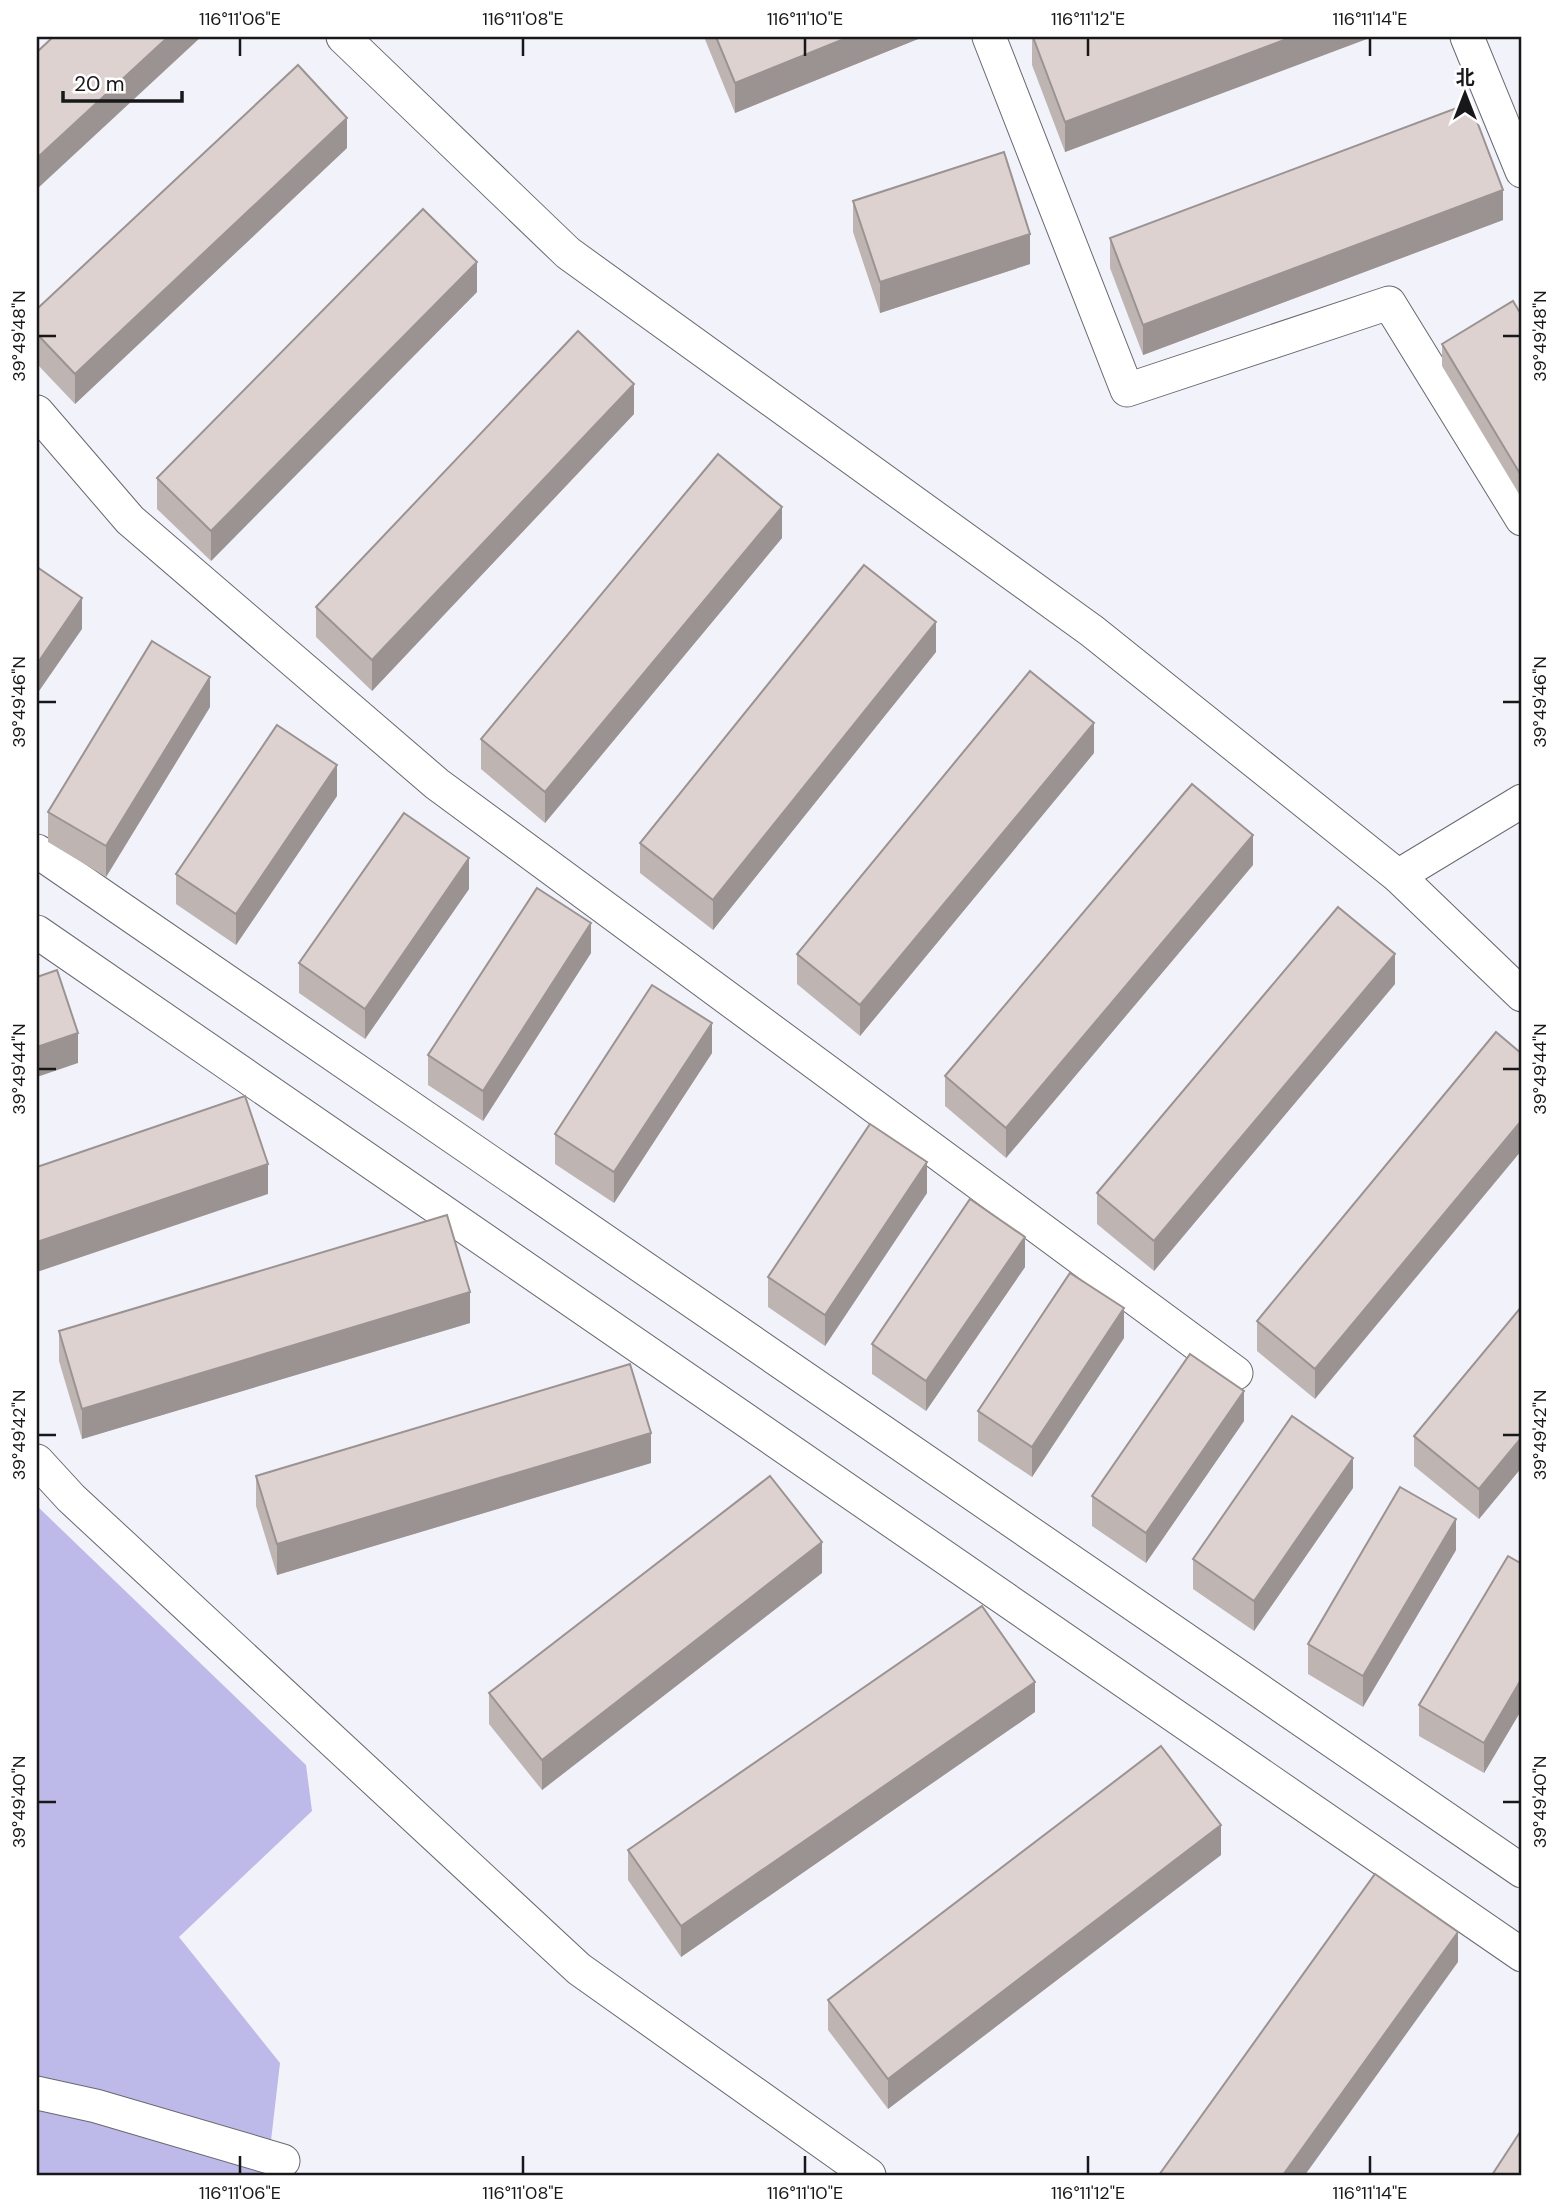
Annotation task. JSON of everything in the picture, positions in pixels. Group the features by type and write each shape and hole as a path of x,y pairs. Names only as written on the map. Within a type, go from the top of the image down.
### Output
{"street":[{"path":"343,37 568,253 1092,631 1398,876 1522,995"},
{"path":"989,37 1127,390 1389,303 1522,519"},
{"path":"1467,37 1522,171"},
{"path":"37,412 130,520 437,784 1237,1373"},
{"path":"1398,876 1522,802"},
{"path":"37,851 1522,1871"},
{"path":"37,932 1522,1955"},
{"path":"37,1461 71,1498 579,1969 869,2175"},
{"path":"37,2093 96,2106 283,2161"}],"shaded area":[{"path":"37,1506 306,1765 312,1811 179,1937 280,2063 267,2175 37,2175"}],"building":[{"path":"53,37 168,37 37,158 37,52"},
{"path":"716,37 849,37 735,83"},
{"path":"1033,37 1292,37 1065,122"},
{"path":"298,65 347,118 75,374 37,334 37,309"},
{"path":"1470,103 1503,190 1143,325 1110,238"},
{"path":"1004,152 1030,234 880,282 853,201"},
{"path":"423,209 477,262 211,531 157,478"},
{"path":"1513,301 1522,316 1522,477 1442,344"},
{"path":"578,331 634,384 372,660 316,607"},
{"path":"718,454 782,507 545,792 481,739"},
{"path":"864,565 936,622 713,900 640,843"},
{"path":"37,567 82,598 37,664"},
{"path":"152,641 210,677 106,846 48,812"},
{"path":"1030,671 1094,723 860,1005 797,954"},
{"path":"277,725 337,765 236,914 176,874"},
{"path":"1192,784 1253,835 1006,1128 945,1076"},
{"path":"404,813 469,858 365,1009 299,963"},
{"path":"537,888 591,923 483,1091 428,1055"},
{"path":"1338,907 1395,954 1154,1241 1097,1193"},
{"path":"57,970 78,1033 37,1047 37,977"},
{"path":"652,985 712,1023 614,1172 555,1134"},
{"path":"1496,1032 1522,1054 1522,1120 1315,1369 1257,1321"},
{"path":"245,1096 268,1164 37,1242 37,1167"},
{"path":"870,1124 927,1162 825,1315 768,1277"},
{"path":"970,1199 1025,1237 926,1381 872,1344"},
{"path":"447,1215 470,1292 82,1409 59,1331"},
{"path":"1070,1273 1124,1308 1032,1447 978,1411"},
{"path":"1522,1306 1522,1437 1479,1489 1414,1436"},
{"path":"1190,1354 1244,1391 1146,1533 1092,1496"},
{"path":"630,1364 651,1433 277,1544 256,1476"},
{"path":"1292,1416 1353,1458 1254,1601 1193,1559"},
{"path":"770,1476 822,1542 542,1760 489,1693"},
{"path":"1400,1487 1456,1519 1363,1676 1308,1644"},
{"path":"1508,1556 1522,1564 1522,1678 1484,1743 1419,1705"},
{"path":"982,1606 1035,1682 681,1926 628,1850"},
{"path":"1161,1746 1221,1825 888,2079 828,2000"},
{"path":"1375,1874 1458,1932 1283,2175 1159,2175"},
{"path":"1522,2129 1522,2175 1492,2175"}]}
